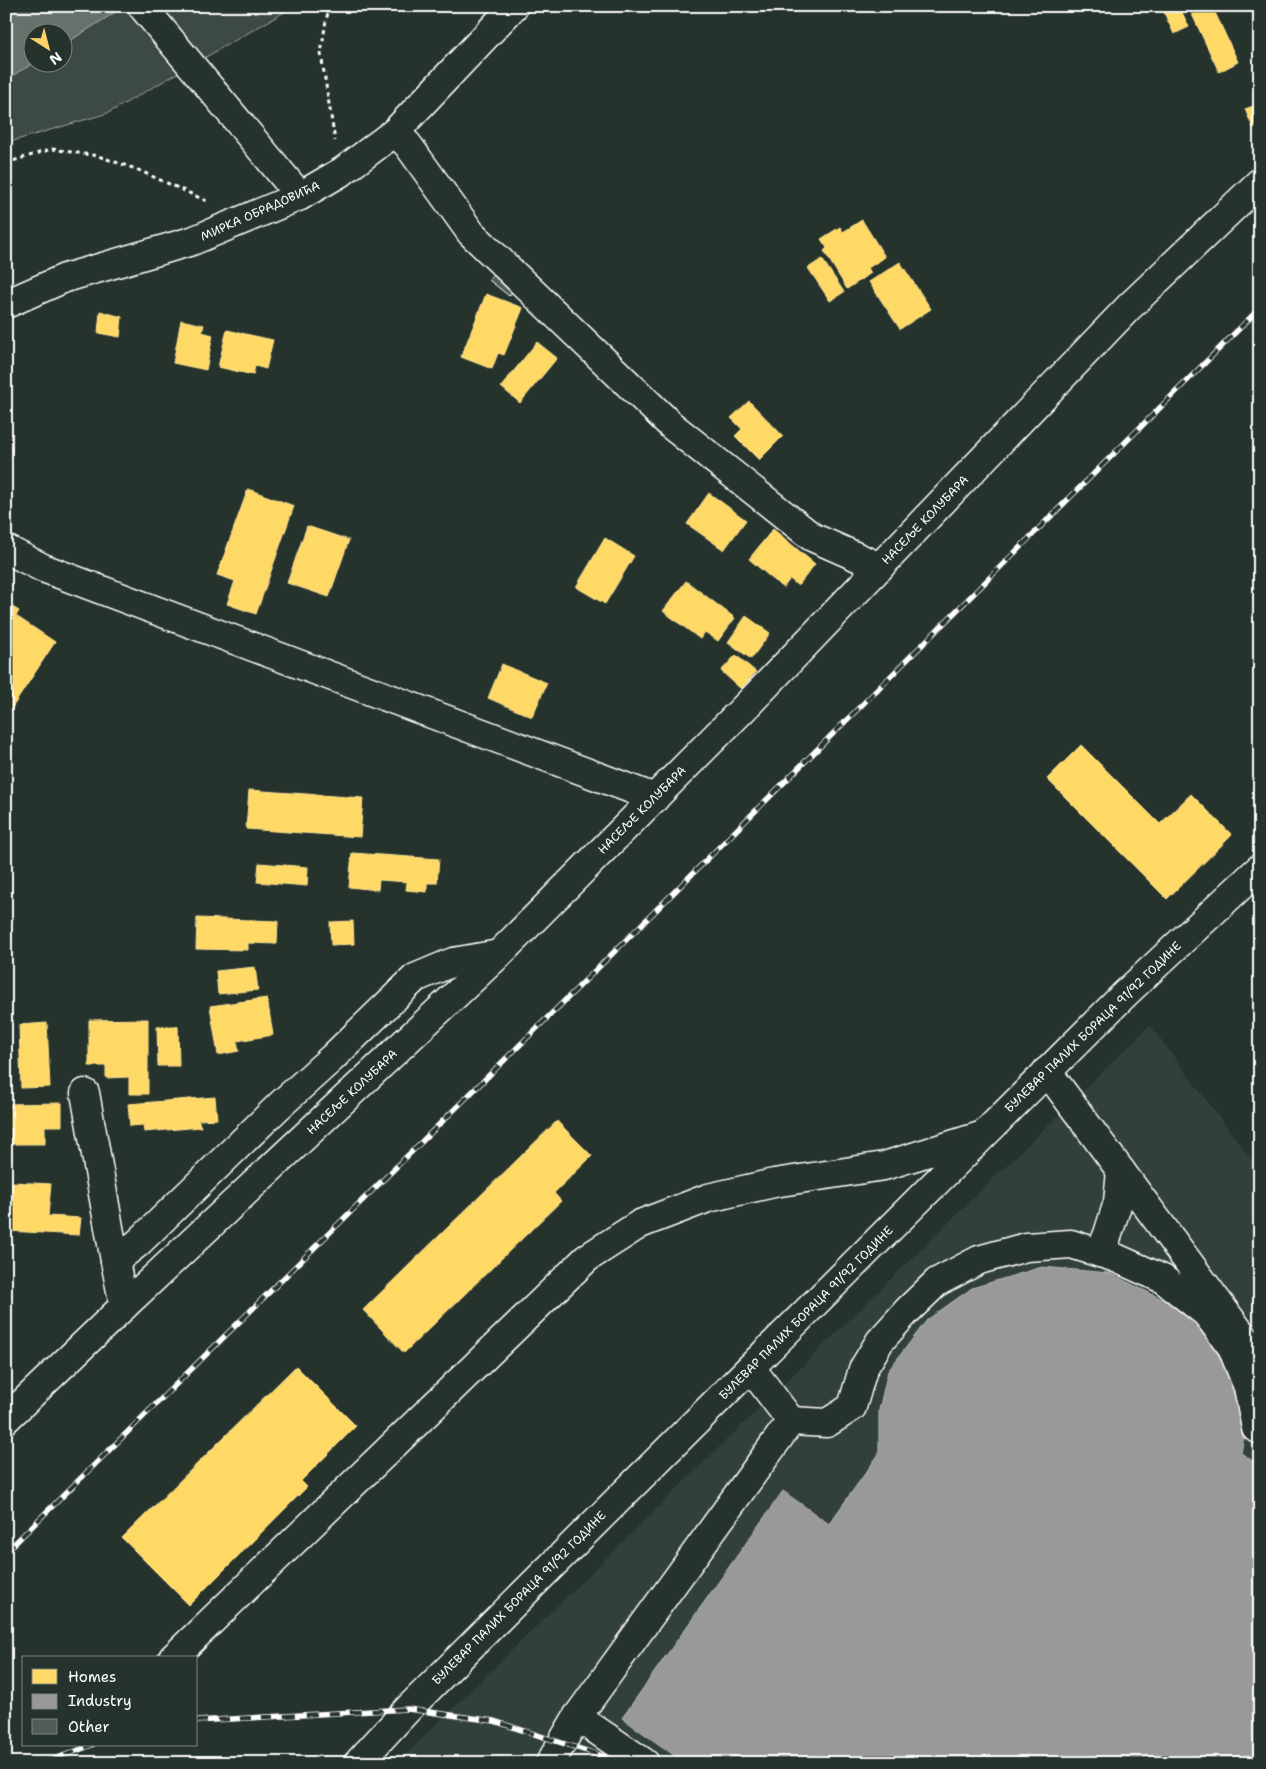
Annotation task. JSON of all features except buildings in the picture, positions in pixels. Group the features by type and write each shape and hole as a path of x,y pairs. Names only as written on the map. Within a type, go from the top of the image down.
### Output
{"street":[{"path":"142,6 300,196"},
{"name":"МИРКА ОБРАДОВИЋА","path":"6,304 65,278 192,241 300,196 343,171 395,132 514,6"},
{"path":"395,132 408,145 471,232 672,426 812,537 880,567"},
{"name":"НАСЕЉЕ КОЛУБАРА","path":"6,1419 499,954 750,702 1128,307 1260,182"},
{"path":"6,550 43,568 655,798"},
{"name":"БУЛЕВАР ПАЛИХ БОРАЦА 91/92 ГОДИНЕ","path":"358,1763 408,1709 1047,1071 1126,993 1260,868"},
{"path":"115,1262 138,1243 415,978 453,962 499,954"},
{"path":"1047,1071 1260,1360"},
{"path":"84,1094 124,1306"},
{"path":"175,1656 588,1258 640,1224 708,1198 774,1183 884,1166 984,1134"},
{"path":"1100,1253 1118,1202 1121,1171"},
{"path":"751,1368 791,1421 827,1423 852,1407 863,1369 880,1341 937,1282 979,1260 1026,1247 1071,1244 1116,1258 1163,1279 1206,1313 1232,1347 1248,1387 1256,1428 1260,1430"},
{"path":"550,1763 577,1717 791,1421"},
{"path":"577,1717 645,1763"}],"path":[{"path":"330,6 321,54 333,132 343,171"},
{"path":"6,163 52,148 98,156 136,169 246,218"}],"shaded area":[{"path":"6,6 125,6 72,39 72,22 22,22 22,70 6,82"},
{"path":"125,6 292,6 108,113 6,143 6,82 22,70 22,72 72,72 72,39"},
{"path":"1150,1025 1260,1171 1260,1763 397,1763"}],"railway":[{"path":"6,1552 612,954 1260,308"},
{"path":"198,1721 408,1709 494,1721 624,1763"},
{"path":"44,1763 89,1746"}]}
